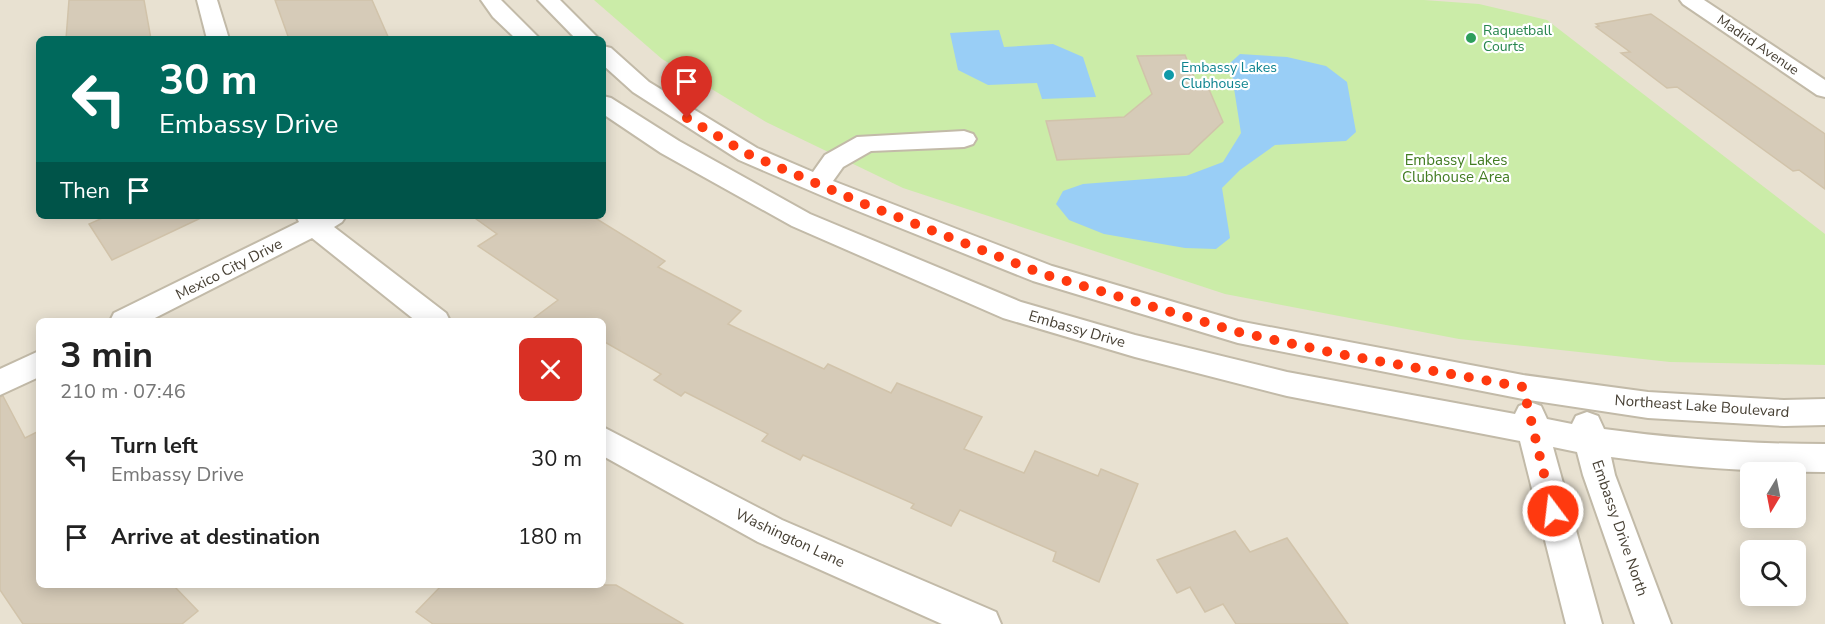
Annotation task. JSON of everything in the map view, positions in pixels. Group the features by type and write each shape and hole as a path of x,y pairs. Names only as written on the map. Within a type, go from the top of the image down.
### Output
{"street":[{"path":"207,0 217,36"},
{"path":"490,0 500,13 526,36"},
{"path":"548,0 585,36"},
{"name":"Madrid Avenue","path":"1690,0 1825,90"},
{"path":"608,66 748,154 1043,274 1238,332 1339,354 1580,397"},
{"name":"Embassy Drive","path":"606,104 670,147 801,220 1013,310 1135,346 1287,384 1592,441"},
{"path":"818,184 834,161 866,143 964,140"},
{"path":"319,219 433,318"},
{"name":"Mexico City Drive","path":"130,318 319,219"},
{"path":"0,383 36,365"},
{"path":"1523,387 1541,466 1584,624"},
{"name":"Northeast Lake Boulevard","path":"1580,397 1659,406 1784,413 1825,412"},
{"name":"Embassy Drive North","path":"1580,397 1599,475 1653,624"},
{"path":"1592,441 1658,450 1774,458 1825,458"},
{"name":"Washington Lane","path":"606,442 770,531 983,624"}],"shaded area":[{"path":"0,0 1825,0 1825,624 0,624"}],"green space":[{"name":"Embassy Lakes Clubhouse Area","path":"594,0 1424,0 1479,4 1547,20 1825,234 1825,365 1670,362 1459,339 1225,294 903,188 766,122 662,59"}],"water":[{"path":"999,30 1004,47 1053,44 1083,57 1096,97 1042,99 1037,83 988,85 958,70 950,33"},
{"path":"1240,54 1287,57 1326,66 1347,82 1356,132 1346,141 1275,145 1240,170 1222,188 1230,238 1216,249 1185,248 1104,234 1069,220 1056,204 1063,191 1083,184 1186,176 1223,162 1241,133 1230,63"}],"building":[{"path":"69,0 144,0 150,36 66,36"},
{"path":"275,0 372,0 388,36 288,36"},
{"path":"1651,14 1825,134 1825,189 1799,170 1793,171 1677,87 1667,88 1621,53 1630,52 1596,27 1599,26 1596,24"},
{"name":"Embassy Lakes Clubhouse","path":"1185,55 1198,87 1208,87 1223,122 1189,154 1057,160 1046,121 1124,117 1152,94 1137,56"},
{"path":"100,219 199,219 112,260 89,224"},
{"path":"476,219 597,219 665,261 658,267 741,311 728,324 824,369 828,364 891,393 897,383 982,417 964,449 1024,473 1035,451 1098,476 1101,469 1138,484 1099,582 1053,561 1056,552 960,510 951,526 911,508 914,504 803,455 800,460 762,441 768,434 685,392 681,396 654,380 661,374 606,343 606,318 534,318 558,300 478,246 497,234"},
{"path":"3,396 25,438 36,432 36,588 176,588 198,611 182,624 23,624 0,590 0,397"},
{"path":"1235,531 1250,552 1287,538 1348,624 1236,624 1223,604 1205,612 1190,587 1177,593 1157,560"},
{"path":"606,585 616,585 683,624 433,624 416,612 439,588 606,588"}],"place":[{"name":"Raquetball Courts","path":"1471,38"},
{"name":"Embassy Lakes Clubhouse","path":"1169,75"}],"route":[{"path":"687,118 748,154 862,203 1043,274 1238,332 1339,354 1523,387 1553,511"}]}
